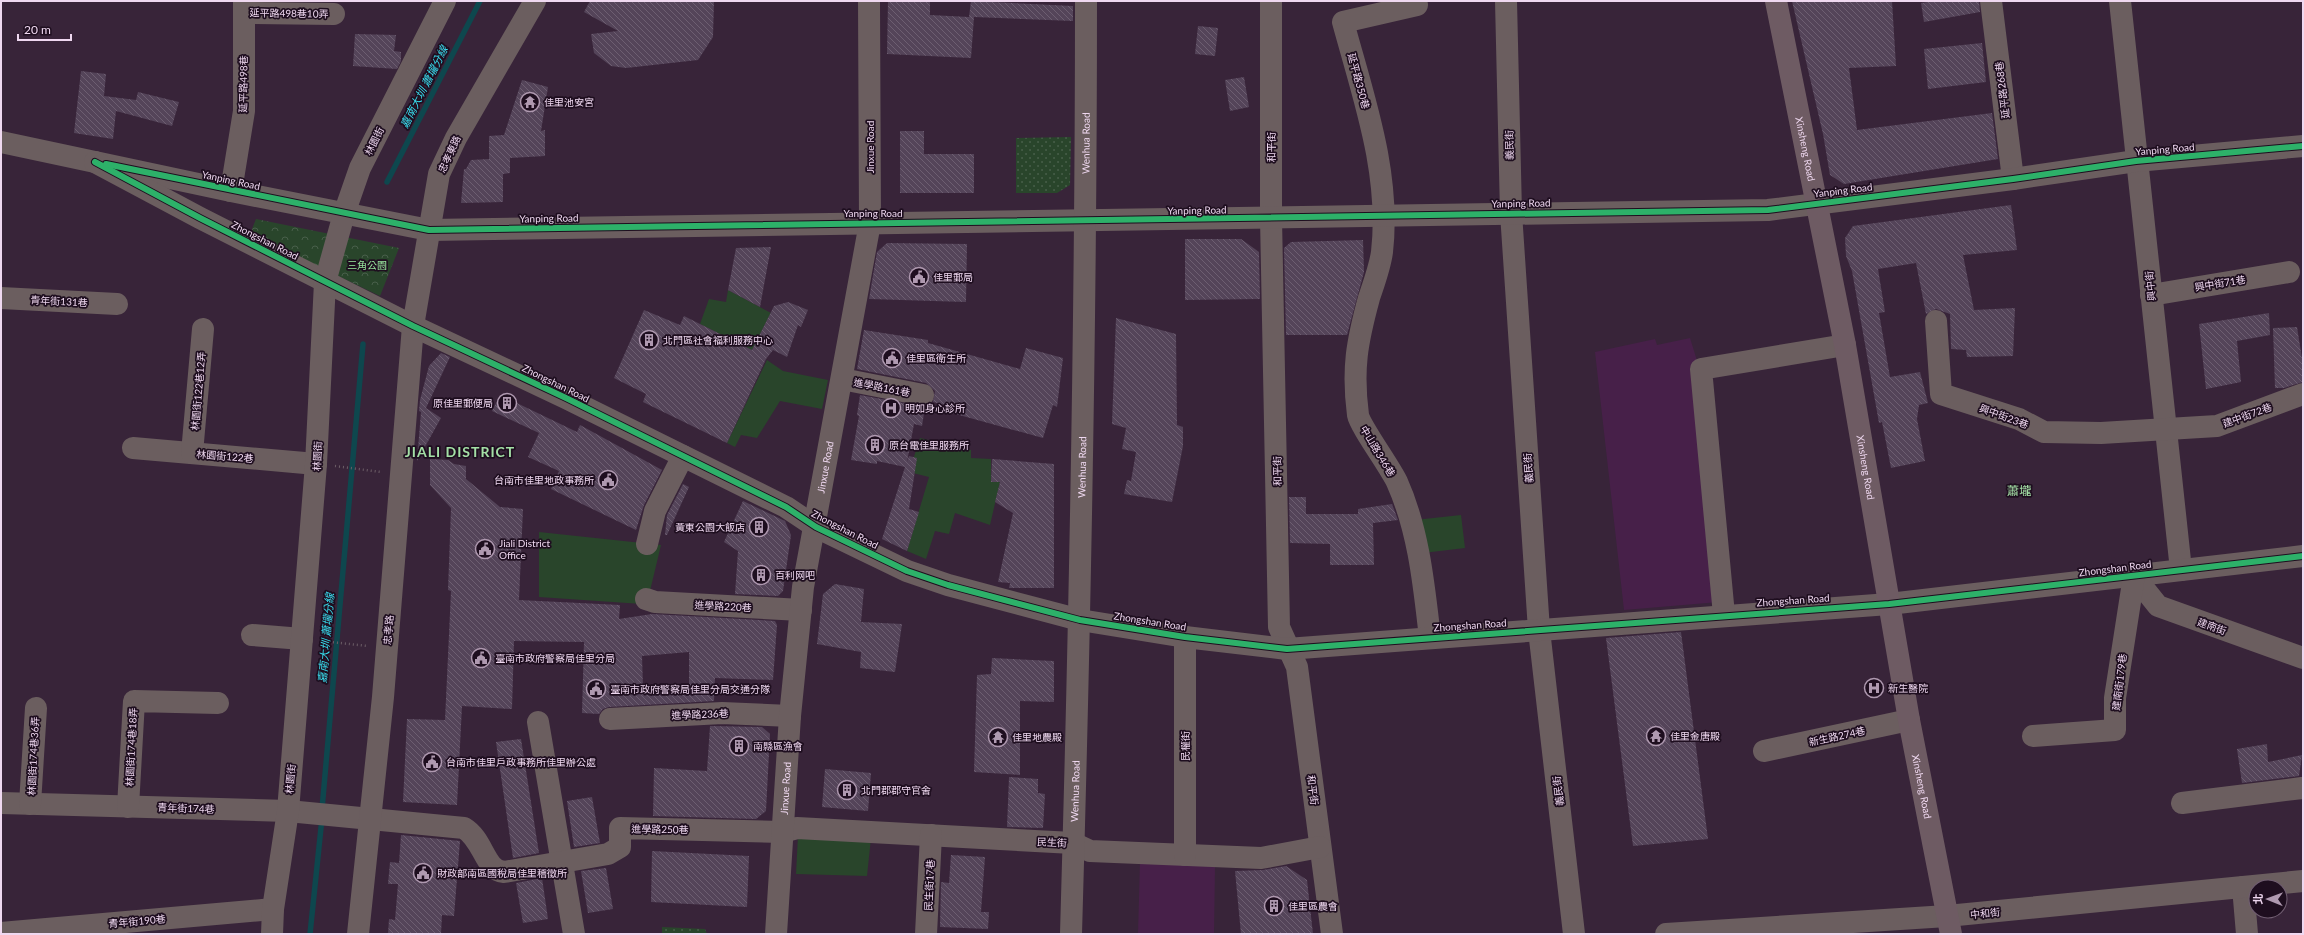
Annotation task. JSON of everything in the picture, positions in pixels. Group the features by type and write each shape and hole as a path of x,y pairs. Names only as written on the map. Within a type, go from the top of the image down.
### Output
{"main road":[{"name":"Xinsheng Road","path":"1776,1 1845,345 1909,720 1949,925"}],"street":[{"name":"林園街","path":"272,934 273,909 288,811 307,640 322,464 325,282 344,214 360,168 445,1"},
{"name":"忠孝東路","path":"413,326 439,174 456,138 535,1"},
{"name":"Jinxue Road","path":"776,934 790,716 803,588 816,527 870,223 869,1"},
{"name":"Wenhua Road","path":"1071,934 1080,620 1086,222 1086,1"},
{"name":"和平街","path":"1271,1 1270,218 1279,627 1287,649 1297,667 1332,934"},
{"name":"義民街","path":"1506,1 1511,213 1539,630 1574,934"},
{"name":"延平路268巷","path":"1991,1 2013,179"},
{"name":"興中街","path":"2120,1 2181,570"},
{"name":"延平路350巷","path":"1384,216 1376,144 1343,22 1417,5"},
{"name":"延平路498巷10弄","path":"244,7 334,14"},
{"name":"延平路498巷","path":"230,191 244,111 244,7"},
{"name":"Yanping Road","path":"1,142 230,191 429,230 870,223 1086,222 1511,213 1768,210 2013,179 2136,161 2303,146"},
{"name":"Zhongshan Road","path":"94,162 325,282 786,507 816,527 907,571 948,585 1080,620 1185,637 1287,649 1724,615 1889,604 2303,556"},
{"name":"中山路346巷","path":"1384,216 1382,253 1359,335 1354,368 1358,418 1397,482 1412,525 1422,570 1430,638"},
{"name":"興中街71巷","path":"2151,295 2289,272"},
{"name":"青年街131巷","path":"1,298 117,304"},
{"name":"興中街23巷","path":"1936,321 1941,394 2019,419 2044,432 2101,433 2165,428"},
{"name":"忠孝路","path":"358,934 371,819 413,326"},
{"name":"林園街122巷12弄","path":"192,453 203,329"},
{"path":"1724,615 1701,368 1845,345"},
{"name":"進學路161巷","path":"842,380 923,395"},
{"name":"建中街72巷","path":"2165,428 2217,426 2303,394"},
{"name":"林園街122巷","path":"133,448 322,464"},
{"path":"647,544 655,511 683,456"},
{"name":"建南街","path":"2134,576 2158,606 2303,658"},
{"name":"建南街179巷","path":"2033,736 2115,730 2115,698 2134,576"},
{"name":"進學路220巷","path":"646,598 656,602 801,610"},
{"path":"252,635 307,640"},
{"name":"民權街","path":"1185,637 1185,855"},
{"name":"林園街174巷18弄","path":"128,806 134,701 218,703"},
{"name":"林園街174巷36弄","path":"30,804 36,708"},
{"name":"進學路236巷","path":"610,719 722,713 790,716"},
{"name":"新生路274巷","path":"1764,751 1909,720"},
{"path":"538,722 574,934"},
{"path":"2303,784 2303,796"},
{"path":"2182,803 2302,788"},
{"name":"青年街174巷","path":"1,803 288,811 371,819"},
{"name":"進學路250巷","path":"371,819 464,828 473,833 491,867 496,871 504,872 608,854 620,847 620,828 782,832"},
{"name":"民生街","path":"782,832 797,828 931,835 1073,843 1090,851 1260,858 1320,847"},
{"name":"民生街17巷","path":"926,934 931,835"},
{"name":"中和街","path":"1666,934 1949,925 2243,887 2303,881"},
{"path":"2243,887 2247,934"},
{"name":"青年街190巷","path":"1,933 273,909"}],"path":[{"path":"322,464 386,472"},
{"path":"307,640 372,646"}],"shaded area":[{"path":"1690,338 1699,367 1719,602 1624,610 1595,352 1655,339 1657,345"},
{"path":"1140,862 1215,865 1214,934 1138,934"}],"green space":[{"path":"1071,137 1070,185 1057,193 1016,193 1016,138"},
{"name":"三角公園","path":"256,219 399,248 380,296 254,236 252,229"},
{"path":"728,290 771,313 752,350 700,324 709,299 726,302"},
{"path":"767,360 783,371 828,380 822,409 780,401 757,438 741,435 735,447 727,443"},
{"path":"920,438 971,450 971,458 991,459 991,482 1000,482 990,525 955,513 949,534 935,531 926,559 907,551 929,477 909,472"},
{"path":"1461,515 1465,548 1423,553 1415,520"},
{"path":"539,532 661,545 649,595 642,604 539,597"},
{"path":"798,836 871,838 867,876 796,874"},
{"path":"662,927 705,929 707,934 662,934"}],"building":[{"path":"590,1 714,1 713,37 698,60 626,68 611,66 594,53 591,34 618,31 584,12"},
{"path":"888,1 930,1 930,15 969,17 971,1 1073,6 1073,21 974,17 971,58 887,54"},
{"path":"1792,1 1892,1 1896,66 1849,68 1857,130 1992,113 1998,159 1844,184 1830,175 1823,134"},
{"path":"1934,1 1979,1 1980,12 1924,22 1921,3"},
{"path":"1198,26 1218,28 1215,56 1195,54"},
{"path":"355,34 396,35 394,51 401,52 401,61 397,69 353,66"},
{"path":"1982,43 1986,82 1928,89 1924,49"},
{"path":"81,71 106,74 104,96 136,100 138,92 179,102 172,126 116,111 113,139 74,133"},
{"path":"1244,77 1249,107 1230,111 1225,80"},
{"path":"522,80 548,87 541,131 545,130 545,156 510,158 510,173 503,174 503,202 461,203 464,169 466,169 471,160 489,159 489,136 504,135"},
{"path":"900,131 924,131 924,154 974,154 974,193 900,193"},
{"path":"2011,205 2017,250 1963,255 1974,310 2015,308 2013,356 1967,357 1966,350 1951,349 1950,314 1936,309 1926,314 1916,263 1878,269 1885,312 1879,313 1890,377 1920,372 1928,403 1919,405 1917,419 1925,461 1891,468 1882,422 1879,423 1852,271 1846,256 1845,238 1853,226"},
{"path":"1185,239 1241,239 1259,252 1260,299 1185,300"},
{"path":"1363,240 1364,272 1347,335 1286,335 1284,248 1291,242"},
{"name":"佳里郵局","path":"887,243 967,244 966,302 869,299 877,252"},
{"path":"771,247 760,307 728,290 736,248"},
{"path":"788,302 808,310 801,327 798,325 787,357 773,350 766,359 727,443 643,402 646,394 614,378 644,310 680,325 684,316 752,350 774,306"},
{"path":"2269,313 2270,335 2237,341 2241,382 2206,389 2199,324"},
{"path":"1116,318 1176,334 1177,425 1183,427 1183,446 1172,502 1124,494 1127,480 1131,481 1136,452 1122,449 1126,428 1112,424"},
{"path":"2297,327 2303,365 2303,382 2284,388 2275,388 2273,328"},
{"path":"864,330 928,340 928,343 1020,369 1026,348 1063,358 1057,407 1053,405 1043,438 952,413 953,407 933,402 935,391 926,383 857,369"},
{"path":"441,353 450,357 426,408 441,418 417,461 421,412 419,411 420,400 429,366"},
{"name":"台南市佳里地政事務所","path":"500,395 577,432 580,425 662,470 644,505 636,530 551,489 559,471 528,457 539,433 492,411"},
{"path":"860,395 925,407 922,426 914,424 907,462 909,456 917,458 909,509 919,512 907,551 882,539 905,467 877,461 877,464 851,460 859,416 857,415"},
{"path":"430,459 448,460 454,464 466,466 466,479 500,507 523,509 519,600 620,605 619,619 652,614 775,621 777,625 773,680 715,678 714,701 609,707 603,709 599,714 582,713 584,642 514,641 512,709 462,706 457,805 403,802 407,719 445,720 451,591 448,590 451,508 430,485","holes":["689,652 689,690 661,690 661,688 643,687 642,656"]},
{"path":"992,459 1054,464 1054,588 1009,588 1010,583 998,582 1013,513 995,502 1000,482 991,482"},
{"path":"683,484 689,487 667,535 665,535 667,515"},
{"path":"1289,497 1306,497 1306,514 1358,514 1358,509 1392,504 1398,520 1373,523 1374,565 1330,565 1330,544 1290,543"},
{"path":"743,501 785,521 791,535 783,591 778,596 735,594 738,551 724,542"},
{"path":"835,584 864,589 861,622 902,624 895,672 860,668 861,652 817,644 823,594"},
{"name":"佳里金唐殿","path":"1681,632 1708,839 1633,846 1606,638"},
{"path":"992,658 1054,661 1054,702 1020,701 1020,775 974,772 977,675 991,674"},
{"path":"710,726 762,727 770,734 766,811 756,819 653,816 654,768 707,771"},
{"path":"521,739 539,853 513,858 496,742"},
{"path":"2267,744 2268,762 2302,755 2299,776 2242,783 2237,749"},
{"name":"北門郡郡守官舍","path":"825,769 871,773 868,811 822,807"},
{"path":"1009,777 1038,779 1038,793 1045,794 1043,828 1007,827"},
{"path":"592,797 600,843 574,847 567,801"},
{"name":"財政部南區國稅局佳里稽徵所","path":"401,835 460,841 454,916 442,915 441,934 388,934 389,919 395,920 398,884 388,884 390,862 399,863"},
{"path":"652,851 749,856 747,907 651,902"},
{"path":"951,855 985,857 981,912 989,912 988,929 940,927 941,882 949,883"},
{"name":"佳里區農會","path":"1286,866 1307,880 1313,934 1241,934 1235,871 1263,870"},
{"path":"606,868 613,909 588,913 581,871"},
{"path":"542,878 548,919 523,923 516,883"}],"waterway":[{"name":"嘉南大圳 蕭壠分線","path":"387,182 480,1"},
{"name":"嘉南大圳 蕭壠分線","path":"322,809 363,344"},
{"name":"嘉南大圳 蕭壠分線","path":"310,934 322,818"}],"cycle path":[{"path":"106,164 429,230 1768,210 2013,179 2136,161 2303,146"},
{"path":"95,162 200,218 413,326 566,398 786,507 816,527 907,571 948,585 1080,620 1185,637 1287,649 1889,604 2303,556"}],"place":[{"name":"佳里池安宮","path":"530,102"},
{"name":"佳里郵局","path":"919,277"},
{"name":"北門區社會福利服務中心","path":"649,340"},
{"name":"佳里區衛生所","path":"892,358"},
{"name":"原佳里郵便局","path":"507,403"},
{"name":"明如身心診所","path":"891,408"},
{"name":"原台電佳里服務所","path":"875,445"},
{"name":"台南市佳里地政事務所","path":"608,480"},
{"name":"黃東公園大飯店","path":"759,527"},
{"name":"Jiali District Office","path":"485,549"},
{"name":"百利网吧","path":"761,575"},
{"name":"臺南市政府警察局佳里分局","path":"481,658"},
{"name":"新生醫院","path":"1874,688"},
{"name":"臺南市政府警察局佳里分局交通分隊","path":"596,689"},
{"name":"佳里金唐殿","path":"1656,736"},
{"name":"佳里地農殿","path":"998,737"},
{"name":"南縣區漁會","path":"739,746"},
{"name":"台南市佳里戶政事務所佳里辦公處","path":"432,762"},
{"name":"北門郡郡守官舍","path":"847,790"},
{"name":"財政部南區國稅局佳里稽徵所","path":"423,873"},
{"name":"佳里區農會","path":"1274,906"}],"district":[{"name":"JIALI DISTRICT","path":"460,452"},
{"name":"蕭壠","path":"2019,491"}]}
